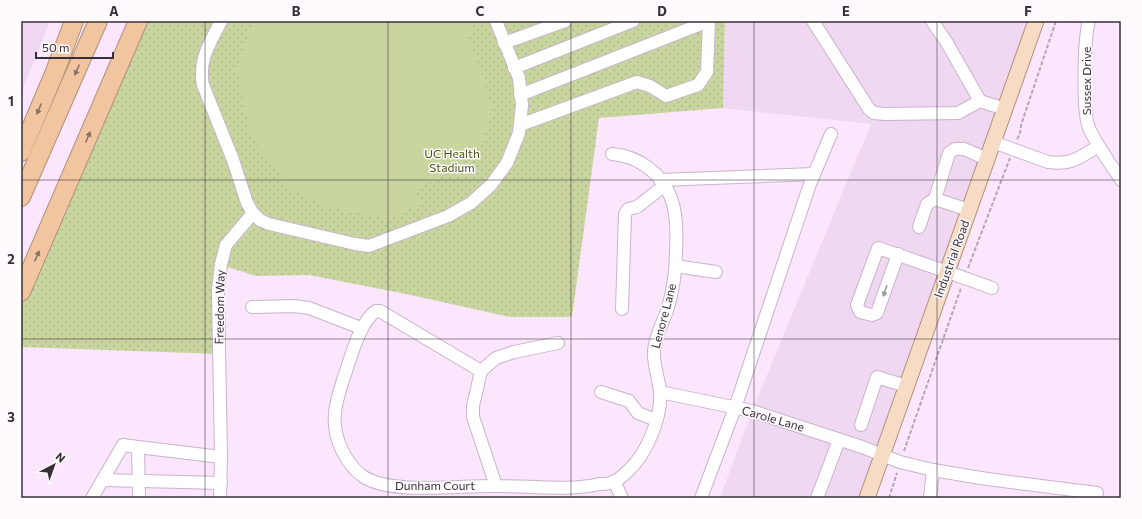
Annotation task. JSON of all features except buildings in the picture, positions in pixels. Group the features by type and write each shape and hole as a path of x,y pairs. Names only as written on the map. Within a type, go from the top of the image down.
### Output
{"highway":[{"path":"21,152 54,74 74,21"},
{"path":"21,197 98,21"},
{"path":"21,292 138,21"}],"main road":[{"name":"Industrial Road","path":"867,498 1036,21"}],"street":[{"path":"220,21 204,54 201,73 203,85 233,160 247,203 253,213 260,220 269,224 369,246 448,216 471,203 491,184 507,163 519,133 522,105 518,78 496,21"},
{"path":"504,43 565,21"},
{"path":"514,68 633,21"},
{"path":"520,95 709,21 707,72 698,85 666,96 650,86 637,82 520,125"},
{"path":"812,21 869,109 874,113 958,112 980,101"},
{"path":"932,21 980,101 1005,109"},
{"name":"Sussex Drive","path":"1089,21 1086,50 1085,107 1089,128 1121,180"},
{"path":"701,498 735,408 814,174 831,134"},
{"path":"993,142 1048,162 1058,163 1072,162 1099,146"},
{"path":"919,227 927,204 935,199 948,153 955,149 964,149 987,159"},
{"name":"Lenore Lane","path":"612,154 621,155 636,160 648,167 663,182 671,199 676,224 676,266 668,307 654,350 660,392"},
{"path":"622,309 625,214 628,209 637,207 663,182 814,174"},
{"path":"935,199 969,210"},
{"name":"Freedom Way","path":"220,498 221,457 218,290 221,264 226,245 253,213"},
{"path":"898,254 877,313 872,315 860,312 857,305 878,248 898,254 992,288"},
{"path":"676,266 716,272"},
{"path":"252,307 294,306 309,308 361,328"},
{"name":"Dunham Court","path":"481,371 380,311 370,314 361,328 337,398 334,412 335,429 344,456 363,476 373,482 388,486 584,488 614,481 630,470 648,445 660,410 660,392"},
{"path":"496,486 473,417 481,371 496,358 514,352 558,343"},
{"path":"861,425 877,377 906,386"},
{"path":"601,392 629,401 638,413 656,420"},
{"name":"Carole Lane","path":"660,392 752,412 882,454 900,462 933,470 986,479 1097,493"},
{"path":"817,498 839,440"},
{"path":"92,498 123,445 221,457"},
{"path":"138,447 139,498"},
{"path":"930,498 933,470"},
{"path":"103,480 221,483"},
{"path":"614,481 622,498"}],"path":[{"path":"1020,134 1021,125 1056,21"},
{"path":"972,259 1007,165"},
{"path":"905,446 960,292"},
{"path":"889,498 898,470"}],"shaded area":[{"path":"21,21 50,21 21,93"},
{"path":"725,21 1036,21 867,498 720,498 752,411 871,124 723,108"}],"green space":[{"name":"UC Health Stadium","path":"138,21 725,21 723,108 599,118 572,317 510,317 406,294 309,275 256,276 221,265 219,354 21,347 21,292"},
{"name":"UC Health Stadium","path":"253,21 471,21 476,31 466,37 481,70 492,108 487,128 480,146 416,192 421,204 387,219 328,207 289,188 251,136 236,69"}]}
